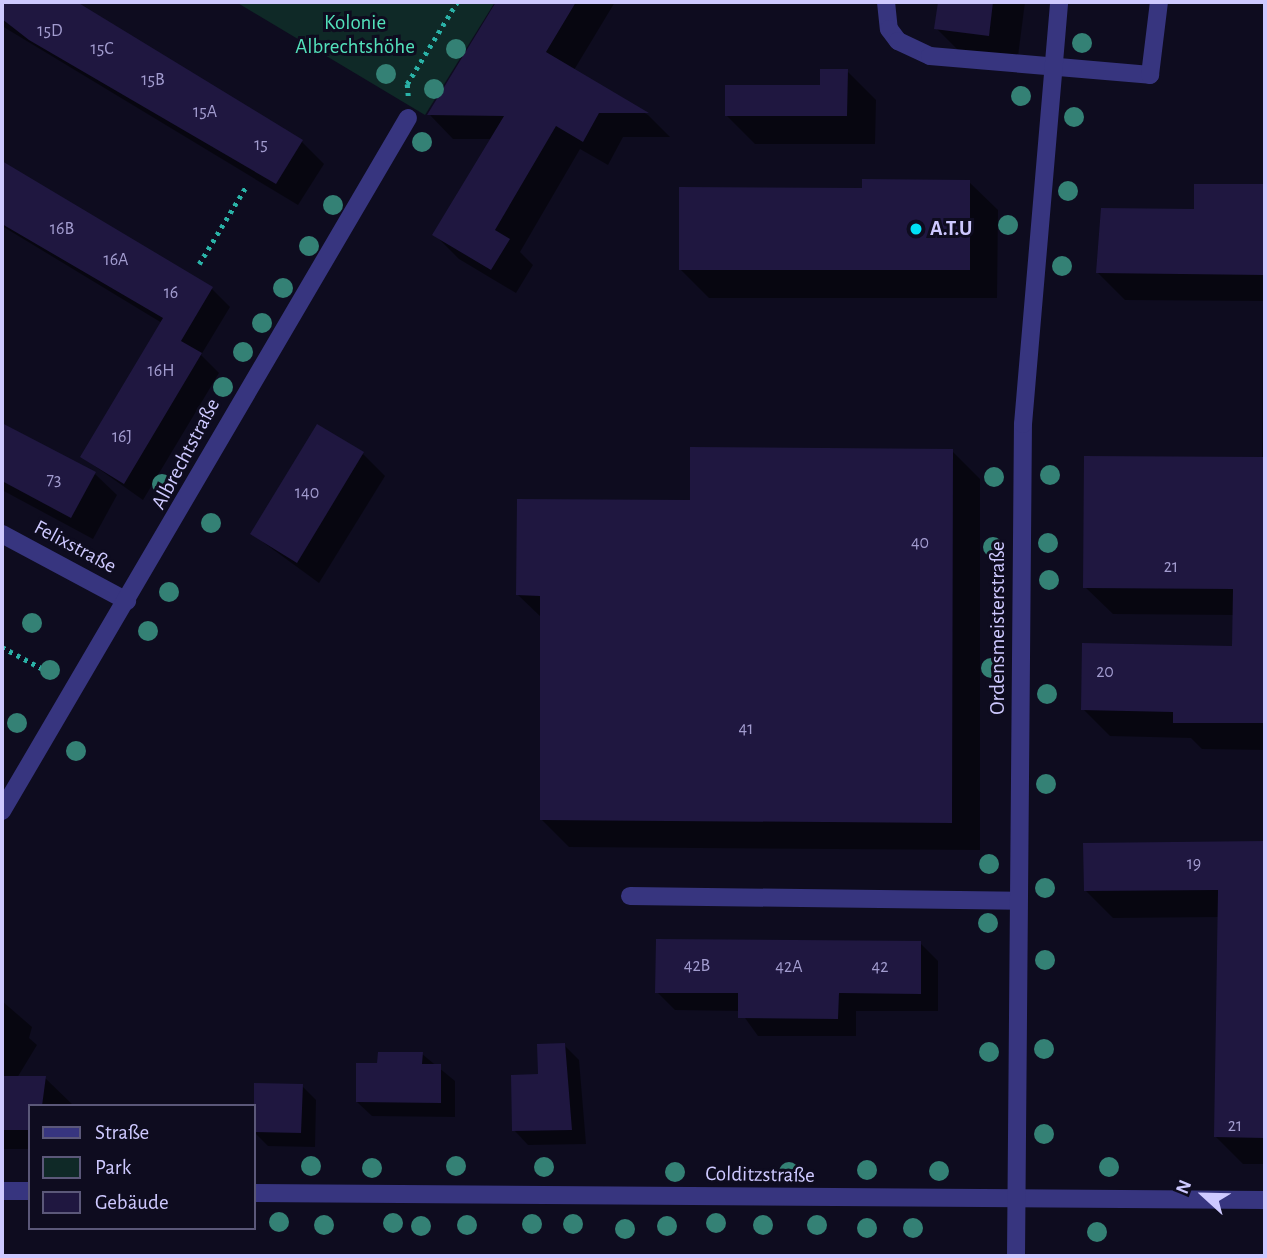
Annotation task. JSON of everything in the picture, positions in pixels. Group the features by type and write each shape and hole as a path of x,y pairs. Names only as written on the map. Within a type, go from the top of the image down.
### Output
{"street":[{"path":"886,2 889,29 913,50 1051,71 1150,75 1159,2"},
{"name":"Ordensmeisterstraße","path":"1016,1256 1023,424 1051,71 1059,2"},
{"name":"Albrechtstraße","path":"2,811 408,118"},
{"name":"Felixstraße","path":"2,534 127,601"},
{"path":"630,896 1018,901"},
{"path":"2,1191 28,1191"},
{"name":"Colditzstraße","path":"256,1193 1265,1200"}],"path":[{"path":"408,118 407,84 457,2"},
{"path":"199,264 247,185"},
{"path":"2,647 43,669"}],"green space":[{"name":"Kolonie Albrechtshöhe","path":"236,2 495,2 425,115"}],"building":[{"path":"2,2 77,2 303,140 276,184 29,40 2,19"},
{"path":"496,2 576,2 546,52 649,113 599,113 583,142 556,126 495,230 510,239 491,270 432,235 504,116 427,115"},
{"path":"938,2 993,2 989,36 934,29"},
{"path":"820,69 848,69 847,116 725,116 725,85 820,85"},
{"path":"2,161 213,287 181,341 202,353 124,484 80,457 163,318 2,224"},
{"path":"862,179 970,180 970,270 679,270 679,187 862,188"},
{"path":"1194,184 1265,184 1265,275 1096,273 1101,208 1194,209"},
{"path":"2,423 96,472 71,518 2,481"},
{"path":"317,424 364,452 297,563 250,534"},
{"path":"690,447 953,449 952,823 540,820 540,596 516,595 517,499 690,500"},
{"path":"1084,456 1265,457 1265,723 1173,723 1173,712 1081,710 1082,643 1232,646 1233,589 1083,588"},
{"path":"1265,841 1265,1138 1214,1137 1218,890 1084,891 1083,843"},
{"path":"656,939 921,941 921,994 839,993 838,1019 738,1018 738,993 655,993"},
{"path":"565,1043 572,1130 512,1131 511,1075 538,1074 537,1044"},
{"path":"378,1052 423,1052 422,1064 441,1064 441,1103 356,1102 356,1063 377,1063"},
{"path":"2,1076 46,1076 42,1104 28,1104 28,1130 2,1130"},
{"path":"254,1083 303,1084 301,1133 256,1132"}],"place":[{"name":"A.T.U","path":"916,229"}]}
